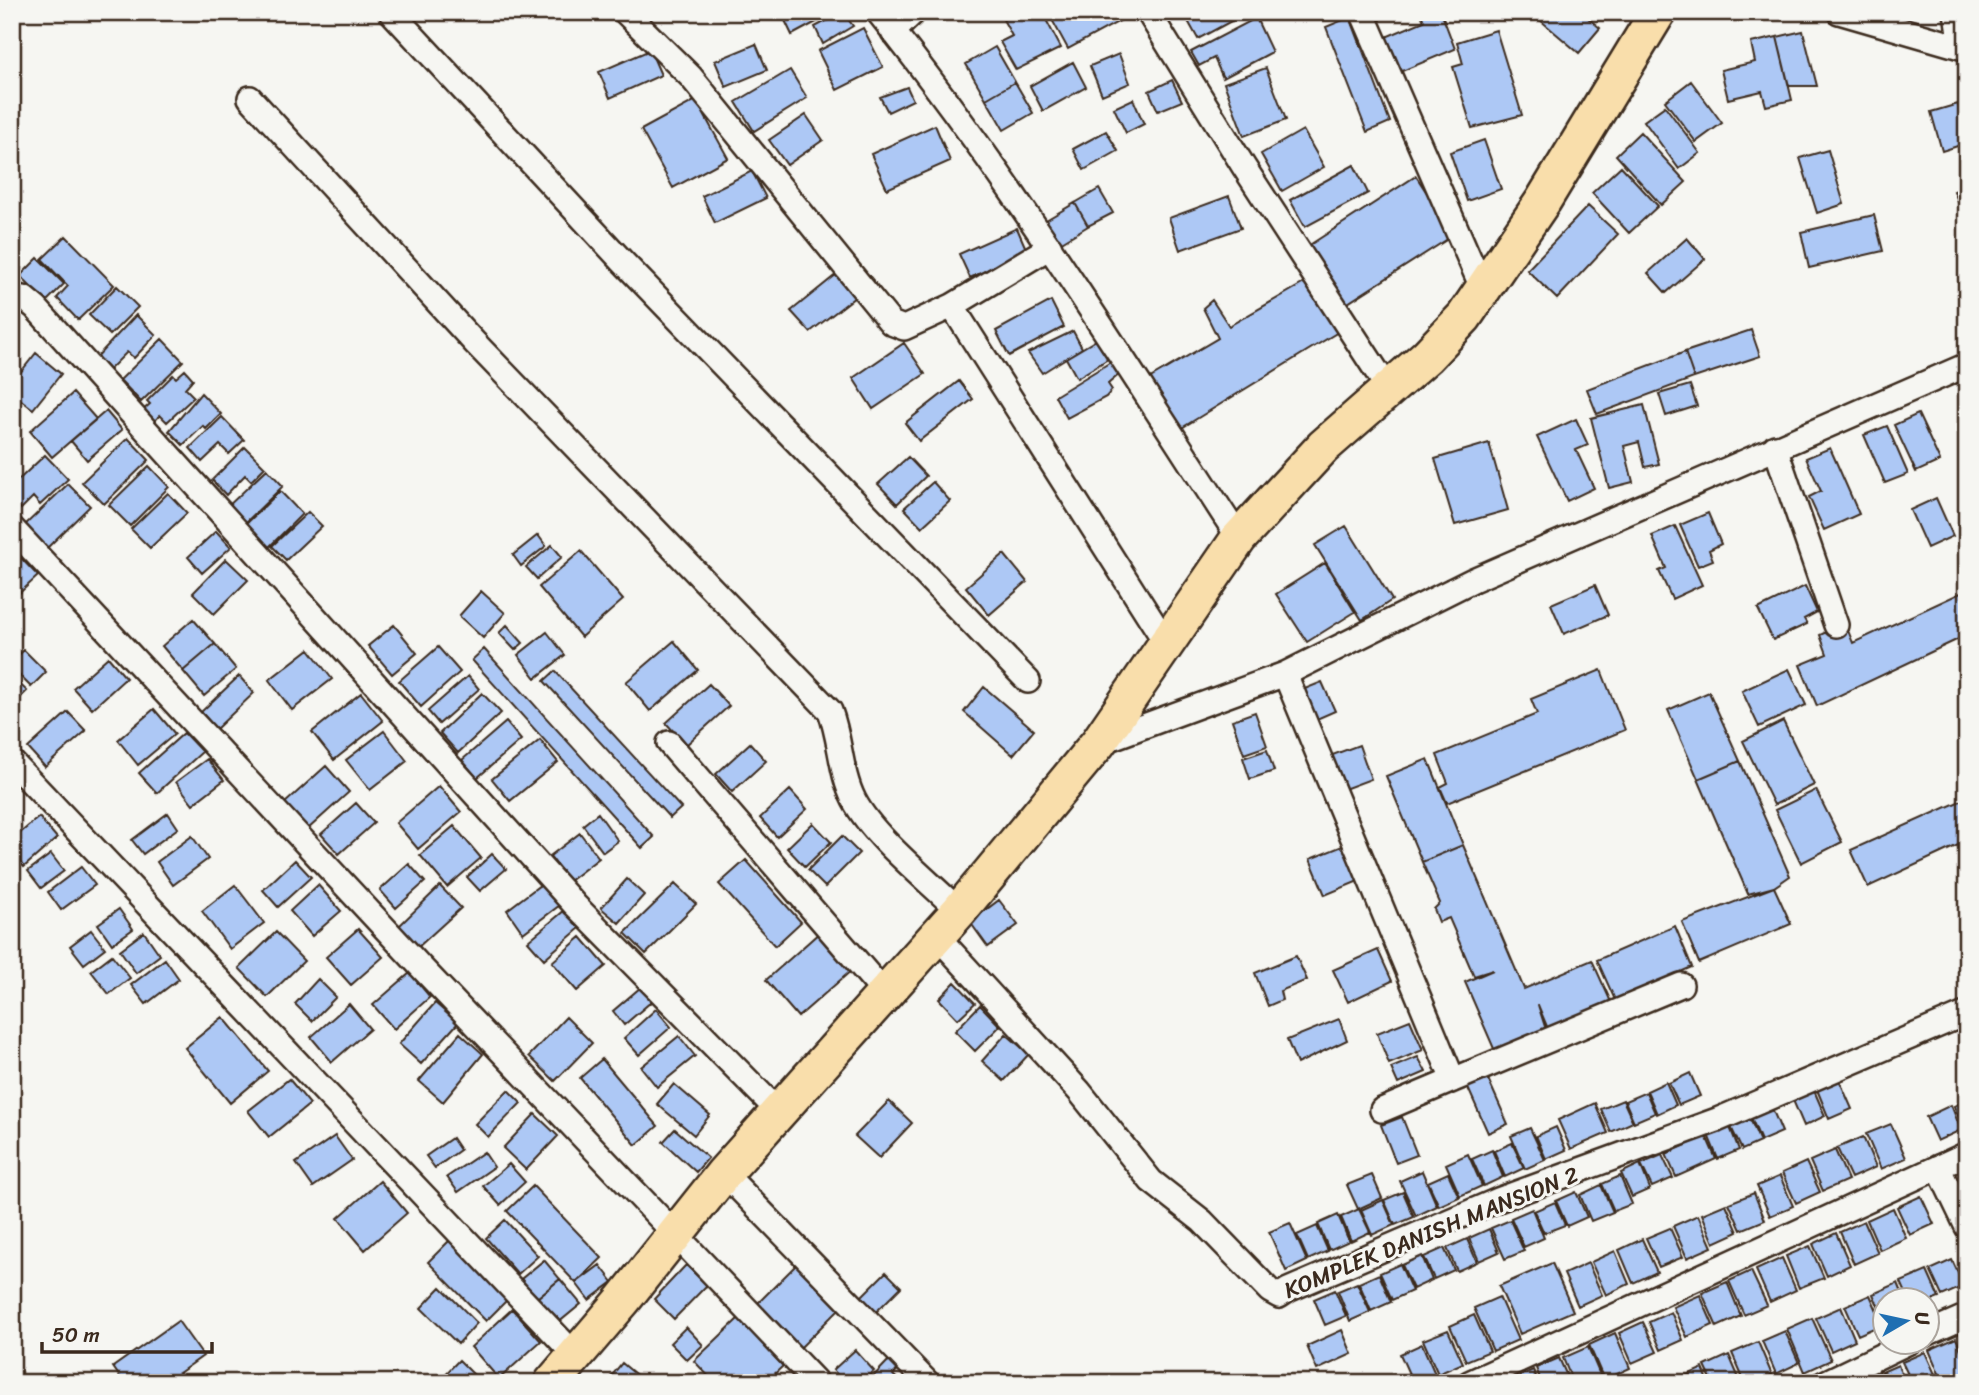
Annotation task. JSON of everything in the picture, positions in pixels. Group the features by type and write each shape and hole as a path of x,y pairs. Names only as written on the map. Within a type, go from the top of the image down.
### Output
{"main road":[{"path":"552,1383 724,1173 948,924 1098,743 1168,646 1239,538 1323,447 1446,339 1544,201 1658,12"}],"street":[{"path":"391,12 634,273 1028,681"},
{"path":"625,12 691,77 891,323 904,328 952,306 1050,247"},
{"path":"878,12 924,67 1050,247 1239,538"},
{"path":"893,32 914,12"},
{"path":"1148,12 1244,167 1389,390"},
{"path":"1362,12 1483,290"},
{"path":"1839,12 1964,48 1956,12"},
{"path":"250,98 475,343 830,711 840,737 844,770 855,801 948,924"},
{"path":"12,296 24,298 36,308 575,905 780,1113"},
{"path":"952,306 1168,646"},
{"path":"1098,743 1285,674 1474,580 1967,365"},
{"path":"1775,447 1836,625"},
{"path":"12,528 420,966 817,1383"},
{"path":"1285,674 1453,1080"},
{"path":"669,743 886,995"},
{"path":"12,762 575,1355"},
{"name":"KOMPLEK DANISH MANSION 2","path":"948,924 1150,1181 1202,1221 1270,1291 1279,1296 1498,1200 1717,1120 1967,1013"},
{"path":"1382,1110 1681,985"},
{"path":"1469,1383 1967,1154"},
{"path":"1938,1167 1967,1227"},
{"path":"724,1173 928,1383"},
{"path":"1940,1328 1967,1315"},
{"path":"1824,1383 1880,1356"}],"building":[{"path":"781,12 835,12 792,35"},
{"path":"843,12 853,26 823,44 815,27"},
{"path":"999,12 1042,12 1061,48 1016,70 1000,42 1012,36"},
{"path":"1058,12 1129,12 1131,15 1068,49 1050,16"},
{"path":"1183,12 1248,12 1198,39"},
{"path":"1420,12 1441,12 1455,49 1395,74 1381,39 1424,21"},
{"path":"1547,12 1581,12 1600,28 1579,53 1540,20"},
{"path":"1350,17 1390,122 1367,132 1326,27"},
{"path":"1256,18 1272,52 1223,78 1214,58 1199,66 1191,52"},
{"path":"863,28 883,67 837,90 818,51"},
{"path":"1496,30 1522,115 1472,128 1453,67 1463,64 1457,42"},
{"path":"1803,31 1817,86 1789,86 1777,37"},
{"path":"1777,37 1792,100 1766,106 1762,91 1728,99 1721,70 1755,62 1751,43"},
{"path":"756,44 767,70 726,87 715,61"},
{"path":"995,47 1015,82 986,99 966,64"},
{"path":"650,50 661,75 610,98 599,72"},
{"path":"1119,54 1130,83 1102,95 1090,66"},
{"path":"1073,62 1086,87 1043,111 1030,86"},
{"path":"1266,68 1286,120 1244,136 1224,83"},
{"path":"790,70 807,98 754,131 736,102"},
{"path":"1172,80 1182,101 1158,111 1149,91"},
{"path":"1691,81 1722,123 1696,142 1665,101"},
{"path":"1015,82 1033,113 1004,130 986,99"},
{"path":"907,87 913,100 888,112 880,97"},
{"path":"1133,99 1144,124 1126,133 1114,108"},
{"path":"696,100 728,158 673,188 641,130"},
{"path":"1958,104 1967,143 1942,151 1931,112"},
{"path":"1665,106 1700,153 1679,169 1644,121"},
{"path":"806,115 823,140 787,165 769,140"},
{"path":"935,125 950,161 887,189 871,154"},
{"path":"1303,130 1324,167 1282,191 1261,154"},
{"path":"1106,131 1118,151 1084,170 1073,149"},
{"path":"1640,132 1686,182 1661,205 1616,155"},
{"path":"1484,140 1501,189 1467,201 1450,152"},
{"path":"1828,150 1844,204 1817,213 1800,158"},
{"path":"1354,165 1368,193 1305,227 1290,200"},
{"path":"1621,166 1658,206 1629,233 1592,193"},
{"path":"752,171 766,198 715,223 702,196"},
{"path":"1416,176 1454,235 1343,306 1305,248"},
{"path":"1967,186 1967,224 1954,191"},
{"path":"1099,189 1113,213 1088,226 1075,203"},
{"path":"1229,196 1241,228 1180,250 1169,218"},
{"path":"1075,203 1088,226 1060,243 1046,220"},
{"path":"1588,206 1618,234 1557,299 1527,270"},
{"path":"1874,215 1883,251 1809,268 1801,232"},
{"path":"1017,228 1027,251 970,278 959,254"},
{"path":"66,236 114,285 78,320 57,298 68,286 42,259"},
{"path":"1687,238 1705,259 1666,293 1648,273"},
{"path":"38,258 64,284 46,302 20,276"},
{"path":"837,274 855,297 810,332 791,311"},
{"path":"1311,279 1343,329 1180,429 1147,380 1218,338 1203,308 1212,300 1229,326"},
{"path":"117,286 138,307 110,335 89,315"},
{"path":"1051,301 1064,327 1009,356 996,331"},
{"path":"136,315 156,335 134,358 127,352 104,375 92,362"},
{"path":"1751,330 1760,356 1694,378 1685,352"},
{"path":"1073,331 1082,348 1042,373 1028,353"},
{"path":"162,339 183,361 141,402 120,380"},
{"path":"1098,339 1108,359 1077,378 1066,358"},
{"path":"904,343 925,374 873,409 853,378"},
{"path":"1685,352 1694,378 1597,414 1587,389"},
{"path":"36,353 61,374 33,409 12,393 12,383"},
{"path":"1114,360 1122,372 1108,384 1112,390 1106,397 1067,418 1055,396"},
{"path":"185,370 193,379 185,388 194,397 167,422 160,415 153,423 142,411 150,404 147,401 173,375 176,378"},
{"path":"959,381 973,399 919,441 905,423"},
{"path":"1690,385 1697,406 1666,416 1659,394"},
{"path":"73,393 96,419 52,457 30,431"},
{"path":"201,393 221,414 206,429 203,426 183,445 169,431"},
{"path":"1644,405 1659,464 1645,467 1639,442 1624,446 1633,482 1609,488 1591,418"},
{"path":"106,411 122,430 87,460 71,441"},
{"path":"1918,414 1940,461 1916,472 1894,425"},
{"path":"222,417 244,440 229,454 220,445 202,462 190,448"},
{"path":"1576,419 1588,445 1576,450 1594,488 1567,501 1537,437"},
{"path":"1887,426 1908,474 1885,483 1864,435"},
{"path":"128,438 149,460 104,504 82,482"},
{"path":"1489,443 1508,510 1455,525 1435,459"},
{"path":"245,447 265,467 251,481 245,475 226,495 212,480"},
{"path":"1830,448 1859,514 1824,530 1809,497 1821,491 1806,458"},
{"path":"45,455 68,479 40,505 33,497 21,509 12,500 12,486"},
{"path":"908,457 926,476 897,504 878,484"},
{"path":"149,466 169,487 130,526 109,505"},
{"path":"267,469 283,486 241,527 225,509"},
{"path":"933,482 950,501 922,527 904,508"},
{"path":"68,484 90,506 46,549 24,526"},
{"path":"280,491 302,514 265,551 243,527"},
{"path":"168,493 187,513 150,548 131,529"},
{"path":"1936,498 1953,536 1927,548 1910,510"},
{"path":"308,512 322,526 286,560 272,546"},
{"path":"1708,513 1721,544 1709,550 1713,560 1698,566 1680,525"},
{"path":"1346,526 1392,600 1362,620 1315,545"},
{"path":"1675,526 1702,585 1672,599 1659,571 1666,568 1652,536"},
{"path":"216,531 231,547 202,573 188,557"},
{"path":"538,535 546,546 521,566 513,555"},
{"path":"552,545 562,557 537,579 526,567"},
{"path":"581,551 623,600 581,637 539,587"},
{"path":"17,554 38,576 12,600 12,559"},
{"path":"1004,554 1027,582 989,615 966,587"},
{"path":"226,559 248,580 214,614 193,593"},
{"path":"1325,563 1355,612 1307,642 1276,594"},
{"path":"1595,585 1608,615 1564,634 1551,604"},
{"path":"1805,586 1817,612 1804,619 1807,624 1773,640 1758,609"},
{"path":"1967,590 1967,635 1817,706 1800,665 1827,654 1820,635 1845,623 1853,643"},
{"path":"481,591 505,613 483,638 459,616"},
{"path":"193,619 215,644 183,671 162,646"},
{"path":"394,625 417,653 392,674 368,646"},
{"path":"507,625 523,643 515,650 499,633"},
{"path":"547,632 565,655 536,678 518,655"},
{"path":"674,641 698,670 650,711 626,682"},
{"path":"215,644 236,669 204,696 183,671"},
{"path":"438,647 460,672 421,707 399,681"},
{"path":"309,649 332,679 292,710 269,680"},
{"path":"484,649 654,837 642,848 472,660"},
{"path":"24,650 46,672 31,687 12,668 12,661"},
{"path":"108,657 126,678 92,709 73,688"},
{"path":"1789,669 1806,705 1759,727 1742,691"},
{"path":"1601,670 1625,730 1447,803 1440,787 1448,783 1437,755 1537,714 1531,699"},
{"path":"555,671 681,808 670,818 544,681"},
{"path":"239,676 254,693 216,729 201,712"},
{"path":"468,676 479,689 439,724 428,711"},
{"path":"12,677 27,691 12,706"},
{"path":"1322,682 1335,711 1310,722 1297,692"},
{"path":"709,684 729,706 686,745 666,723"},
{"path":"984,687 1034,730 1013,755 964,712"},
{"path":"1709,692 1740,761 1698,779 1668,710"},
{"path":"361,693 383,721 334,760 312,732"},
{"path":"482,693 501,713 458,753 440,733"},
{"path":"154,709 175,734 138,765 118,740"},
{"path":"68,712 86,731 45,767 28,748"},
{"path":"1255,712 1267,746 1244,754 1232,720"},
{"path":"1783,721 1814,785 1774,805 1743,741"},
{"path":"506,722 521,740 477,778 462,760"},
{"path":"384,731 407,761 370,790 346,760"},
{"path":"184,733 202,752 157,793 139,773"},
{"path":"540,740 558,762 510,801 492,779"},
{"path":"750,743 766,761 732,792 716,774"},
{"path":"1359,745 1371,779 1339,791 1327,757"},
{"path":"1267,750 1274,771 1250,779 1243,758"},
{"path":"207,759 224,780 193,804 176,782"},
{"path":"1428,759 1463,845 1422,862 1386,776"},
{"path":"1740,761 1790,876 1774,887 1748,894 1698,779"},
{"path":"326,766 349,792 308,829 285,803"},
{"path":"439,786 461,812 418,849 396,823"},
{"path":"790,790 807,809 777,837 760,818"},
{"path":"1816,790 1842,842 1801,863 1775,810"},
{"path":"1967,798 1967,841 1868,887 1851,850"},
{"path":"356,803 374,823 339,854 321,834"},
{"path":"168,813 178,828 143,854 132,840"},
{"path":"598,813 618,841 603,852 583,825"},
{"path":"39,817 57,838 24,867 12,854 12,840"},
{"path":"813,823 831,842 805,867 787,848"},
{"path":"454,826 481,858 447,887 420,855"},
{"path":"580,833 599,858 569,881 550,856"},
{"path":"192,836 208,859 173,885 157,862"},
{"path":"842,836 859,853 825,887 808,870"},
{"path":"1345,845 1361,880 1325,895 1310,859"},
{"path":"1463,845 1524,989 1592,960 1611,1002 1548,1029 1538,1005 1548,1036 1498,1058 1465,982 1493,970 1474,976 1449,918 1439,922 1434,909 1440,903 1422,862"},
{"path":"51,854 64,871 41,888 28,871"},
{"path":"492,854 506,869 480,891 467,877"},
{"path":"295,860 311,877 278,907 263,890"},
{"path":"746,860 801,922 775,946 719,884"},
{"path":"409,864 425,882 396,908 380,890"},
{"path":"81,867 95,885 61,910 48,892"},
{"path":"627,879 644,895 619,923 601,908"},
{"path":"544,882 560,905 523,933 507,910"},
{"path":"675,884 696,904 646,954 625,933"},
{"path":"235,885 264,923 230,949 202,911"},
{"path":"318,885 341,911 312,936 290,911"},
{"path":"440,886 461,908 417,948 398,927"},
{"path":"1774,887 1791,924 1699,963 1682,922"},
{"path":"999,900 1018,925 988,947 970,922"},
{"path":"119,909 133,929 112,944 98,924"},
{"path":"565,910 580,928 544,959 528,941"},
{"path":"1675,926 1692,967 1615,1000 1597,960"},
{"path":"358,929 383,957 351,985 326,957"},
{"path":"91,930 105,948 84,964 70,946"},
{"path":"144,932 160,955 136,973 120,950"},
{"path":"276,932 304,961 267,997 239,968"},
{"path":"820,932 852,970 798,1017 766,980"},
{"path":"581,937 606,966 577,991 552,962"},
{"path":"1378,950 1392,981 1348,1002 1333,970"},
{"path":"112,955 130,978 109,994 91,971"},
{"path":"1296,956 1307,980 1280,991 1282,1000 1268,1006 1255,973"},
{"path":"165,959 179,979 146,1004 131,985"},
{"path":"410,973 430,997 394,1029 373,1005"},
{"path":"318,979 336,997 312,1021 295,1004"},
{"path":"955,982 975,1003 958,1019 939,999"},
{"path":"641,987 652,1001 624,1025 613,1011"},
{"path":"435,1003 458,1023 421,1064 399,1044"},
{"path":"349,1004 370,1029 332,1062 311,1037"},
{"path":"980,1005 1000,1026 975,1051 955,1031"},
{"path":"656,1009 671,1027 639,1055 624,1038"},
{"path":"223,1017 268,1071 230,1103 185,1048"},
{"path":"566,1017 592,1043 555,1081 529,1056"},
{"path":"1339,1019 1347,1040 1297,1064 1287,1040"},
{"path":"1410,1020 1423,1050 1389,1064 1377,1033"},
{"path":"460,1033 483,1054 443,1102 419,1081"},
{"path":"1006,1034 1029,1054 1004,1081 982,1061"},
{"path":"679,1036 695,1056 657,1087 641,1067"},
{"path":"1418,1057 1426,1072 1398,1084 1391,1068"},
{"path":"602,1059 658,1126 636,1145 580,1078"},
{"path":"1484,1070 1508,1124 1488,1133 1464,1079"},
{"path":"1690,1073 1700,1096 1679,1105 1669,1083"},
{"path":"1838,1077 1852,1109 1829,1119 1816,1087"},
{"path":"289,1079 310,1104 269,1137 248,1111"},
{"path":"1666,1082 1676,1105 1657,1114 1647,1091"},
{"path":"674,1084 710,1115 694,1135 657,1104"},
{"path":"1813,1088 1825,1116 1804,1126 1792,1098"},
{"path":"508,1090 521,1103 488,1137 475,1124"},
{"path":"1646,1092 1655,1113 1634,1122 1625,1101"},
{"path":"1623,1100 1633,1122 1611,1132 1601,1109"},
{"path":"1967,1100 1967,1129 1964,1130 1954,1106"},
{"path":"889,1101 912,1123 879,1158 855,1136"},
{"path":"1595,1103 1608,1133 1571,1149 1558,1120"},
{"path":"1951,1105 1961,1130 1937,1141 1926,1117"},
{"path":"1771,1106 1782,1132 1761,1141 1750,1115"},
{"path":"535,1114 558,1136 526,1170 503,1148"},
{"path":"1749,1116 1760,1142 1742,1150 1730,1125"},
{"path":"1402,1117 1417,1155 1396,1163 1381,1125"},
{"path":"1891,1124 1906,1158 1881,1169 1866,1134"},
{"path":"1729,1125 1739,1150 1718,1159 1708,1135"},
{"path":"1556,1127 1566,1150 1546,1159 1536,1136"},
{"path":"1530,1128 1545,1160 1525,1169 1511,1136"},
{"path":"675,1129 708,1158 696,1172 663,1142"},
{"path":"335,1136 352,1160 313,1187 296,1163"},
{"path":"1706,1136 1716,1159 1676,1177 1666,1154"},
{"path":"1863,1137 1876,1167 1851,1178 1837,1148"},
{"path":"452,1138 460,1150 435,1168 426,1156"},
{"path":"1512,1143 1524,1168 1505,1177 1494,1151"},
{"path":"1492,1150 1503,1177 1484,1186 1472,1159"},
{"path":"1835,1150 1848,1180 1823,1191 1810,1161"},
{"path":"484,1152 494,1167 458,1192 447,1177"},
{"path":"1468,1154 1482,1186 1460,1196 1446,1164"},
{"path":"1662,1155 1673,1178 1652,1187 1641,1164"},
{"path":"1806,1162 1820,1192 1796,1203 1782,1173"},
{"path":"509,1164 525,1182 500,1205 483,1186"},
{"path":"1640,1164 1650,1189 1632,1197 1621,1173"},
{"path":"1422,1171 1437,1206 1416,1216 1400,1181"},
{"path":"1448,1173 1459,1197 1439,1206 1428,1182"},
{"path":"1372,1175 1382,1198 1358,1209 1347,1185"},
{"path":"1620,1176 1632,1204 1614,1211 1602,1184"},
{"path":"1780,1176 1793,1206 1770,1216 1757,1186"},
{"path":"380,1181 407,1213 365,1250 338,1218"},
{"path":"1601,1185 1613,1212 1591,1221 1580,1195"},
{"path":"533,1186 602,1258 576,1283 507,1211"},
{"path":"1403,1192 1414,1217 1395,1225 1384,1200"},
{"path":"1576,1192 1587,1217 1567,1226 1556,1201"},
{"path":"1754,1193 1765,1220 1741,1230 1729,1203"},
{"path":"1921,1196 1934,1224 1910,1235 1897,1207"},
{"path":"1383,1200 1394,1225 1372,1235 1361,1210"},
{"path":"1555,1202 1565,1225 1544,1233 1534,1211"},
{"path":"1726,1204 1738,1232 1714,1243 1702,1214"},
{"path":"1893,1208 1906,1238 1880,1250 1867,1220"},
{"path":"1359,1209 1370,1232 1351,1241 1341,1217"},
{"path":"1532,1209 1544,1238 1524,1247 1511,1218"},
{"path":"1338,1215 1349,1241 1329,1250 1318,1224"},
{"path":"1698,1215 1712,1247 1687,1258 1673,1226"},
{"path":"505,1220 538,1256 518,1274 486,1238"},
{"path":"1510,1220 1524,1251 1505,1259 1491,1228"},
{"path":"1864,1221 1878,1253 1854,1264 1840,1232"},
{"path":"1290,1223 1307,1261 1286,1271 1269,1232"},
{"path":"1317,1226 1328,1251 1308,1260 1297,1235"},
{"path":"1670,1228 1683,1257 1659,1267 1646,1238"},
{"path":"1489,1229 1499,1252 1479,1261 1469,1238"},
{"path":"1836,1233 1850,1265 1827,1276 1813,1244"},
{"path":"1467,1239 1477,1262 1457,1271 1447,1248"},
{"path":"1642,1239 1657,1272 1633,1283 1619,1250"},
{"path":"450,1240 508,1299 486,1321 428,1262"},
{"path":"1810,1246 1824,1278 1799,1288 1786,1256"},
{"path":"1444,1248 1454,1270 1434,1279 1424,1257"},
{"path":"1615,1251 1629,1284 1606,1295 1591,1262"},
{"path":"1422,1256 1432,1280 1413,1289 1402,1265"},
{"path":"1782,1258 1796,1290 1770,1302 1756,1270"},
{"path":"544,1260 560,1279 537,1298 521,1279"},
{"path":"801,1260 844,1304 798,1350 755,1306"},
{"path":"1952,1260 1964,1286 1942,1296 1940,1286 1937,1286 1930,1270"},
{"path":"1552,1263 1573,1311 1520,1334 1499,1286"},
{"path":"1588,1263 1602,1295 1578,1306 1564,1274"},
{"path":"1400,1264 1412,1291 1392,1300 1380,1273"},
{"path":"600,1265 613,1282 589,1300 576,1283"},
{"path":"686,1265 707,1285 674,1319 654,1299"},
{"path":"1751,1271 1767,1305 1744,1315 1729,1281"},
{"path":"1927,1271 1934,1286 1903,1286 1901,1282"},
{"path":"886,1272 901,1287 875,1313 860,1298"},
{"path":"1379,1274 1391,1302 1371,1311 1359,1283"},
{"path":"560,1279 581,1304 558,1323 537,1298"},
{"path":"1727,1282 1741,1316 1717,1327 1702,1293"},
{"path":"1357,1283 1370,1312 1350,1321 1338,1291"},
{"path":"441,1287 477,1323 458,1344 421,1308"},
{"path":"1335,1290 1346,1316 1325,1325 1314,1299"},
{"path":"1700,1295 1713,1325 1687,1337 1673,1307"},
{"path":"1870,1295 1870,1330 1858,1335 1845,1306"},
{"path":"1499,1297 1518,1340 1493,1351 1474,1308"},
{"path":"1841,1307 1855,1340 1831,1351 1816,1318"},
{"path":"512,1309 541,1341 499,1379 471,1347"},
{"path":"1671,1312 1683,1340 1661,1350 1649,1322"},
{"path":"1474,1315 1490,1351 1466,1361 1450,1326"},
{"path":"739,1318 783,1366 765,1383 715,1383 694,1361"},
{"path":"1812,1318 1831,1360 1805,1372 1787,1329"},
{"path":"178,1321 203,1356 165,1383 124,1383 113,1367"},
{"path":"1643,1322 1657,1352 1632,1363 1619,1333"},
{"path":"686,1327 703,1345 687,1360 670,1343"},
{"path":"1342,1330 1352,1354 1317,1370 1307,1346"},
{"path":"1448,1330 1463,1363 1438,1374 1423,1340"},
{"path":"1785,1331 1799,1363 1776,1374 1762,1341"},
{"path":"1615,1333 1630,1368 1604,1380 1589,1345"},
{"path":"1956,1338 1967,1364 1967,1373 1943,1383 1932,1356 1940,1356 1940,1345"},
{"path":"1758,1342 1772,1375 1754,1383 1745,1383 1732,1353"},
{"path":"1422,1344 1435,1374 1413,1383 1400,1354"},
{"path":"1588,1347 1603,1383 1573,1383 1563,1358"},
{"path":"855,1350 874,1371 861,1383 845,1383 833,1370"},
{"path":"1729,1355 1741,1383 1713,1383 1705,1366"},
{"path":"1916,1356 1927,1356 1939,1383 1912,1383 1902,1362"},
{"path":"1559,1358 1570,1383 1542,1383 1536,1368"},
{"path":"890,1359 899,1368 893,1375 902,1383 867,1383"},
{"path":"459,1360 482,1383 437,1383"},
{"path":"622,1363 646,1383 615,1383 610,1378"},
{"path":"1898,1365 1906,1383 1878,1383 1875,1375"},
{"path":"1703,1368 1709,1383 1678,1383 1676,1380"},
{"path":"1533,1370 1539,1383 1505,1383"}]}
